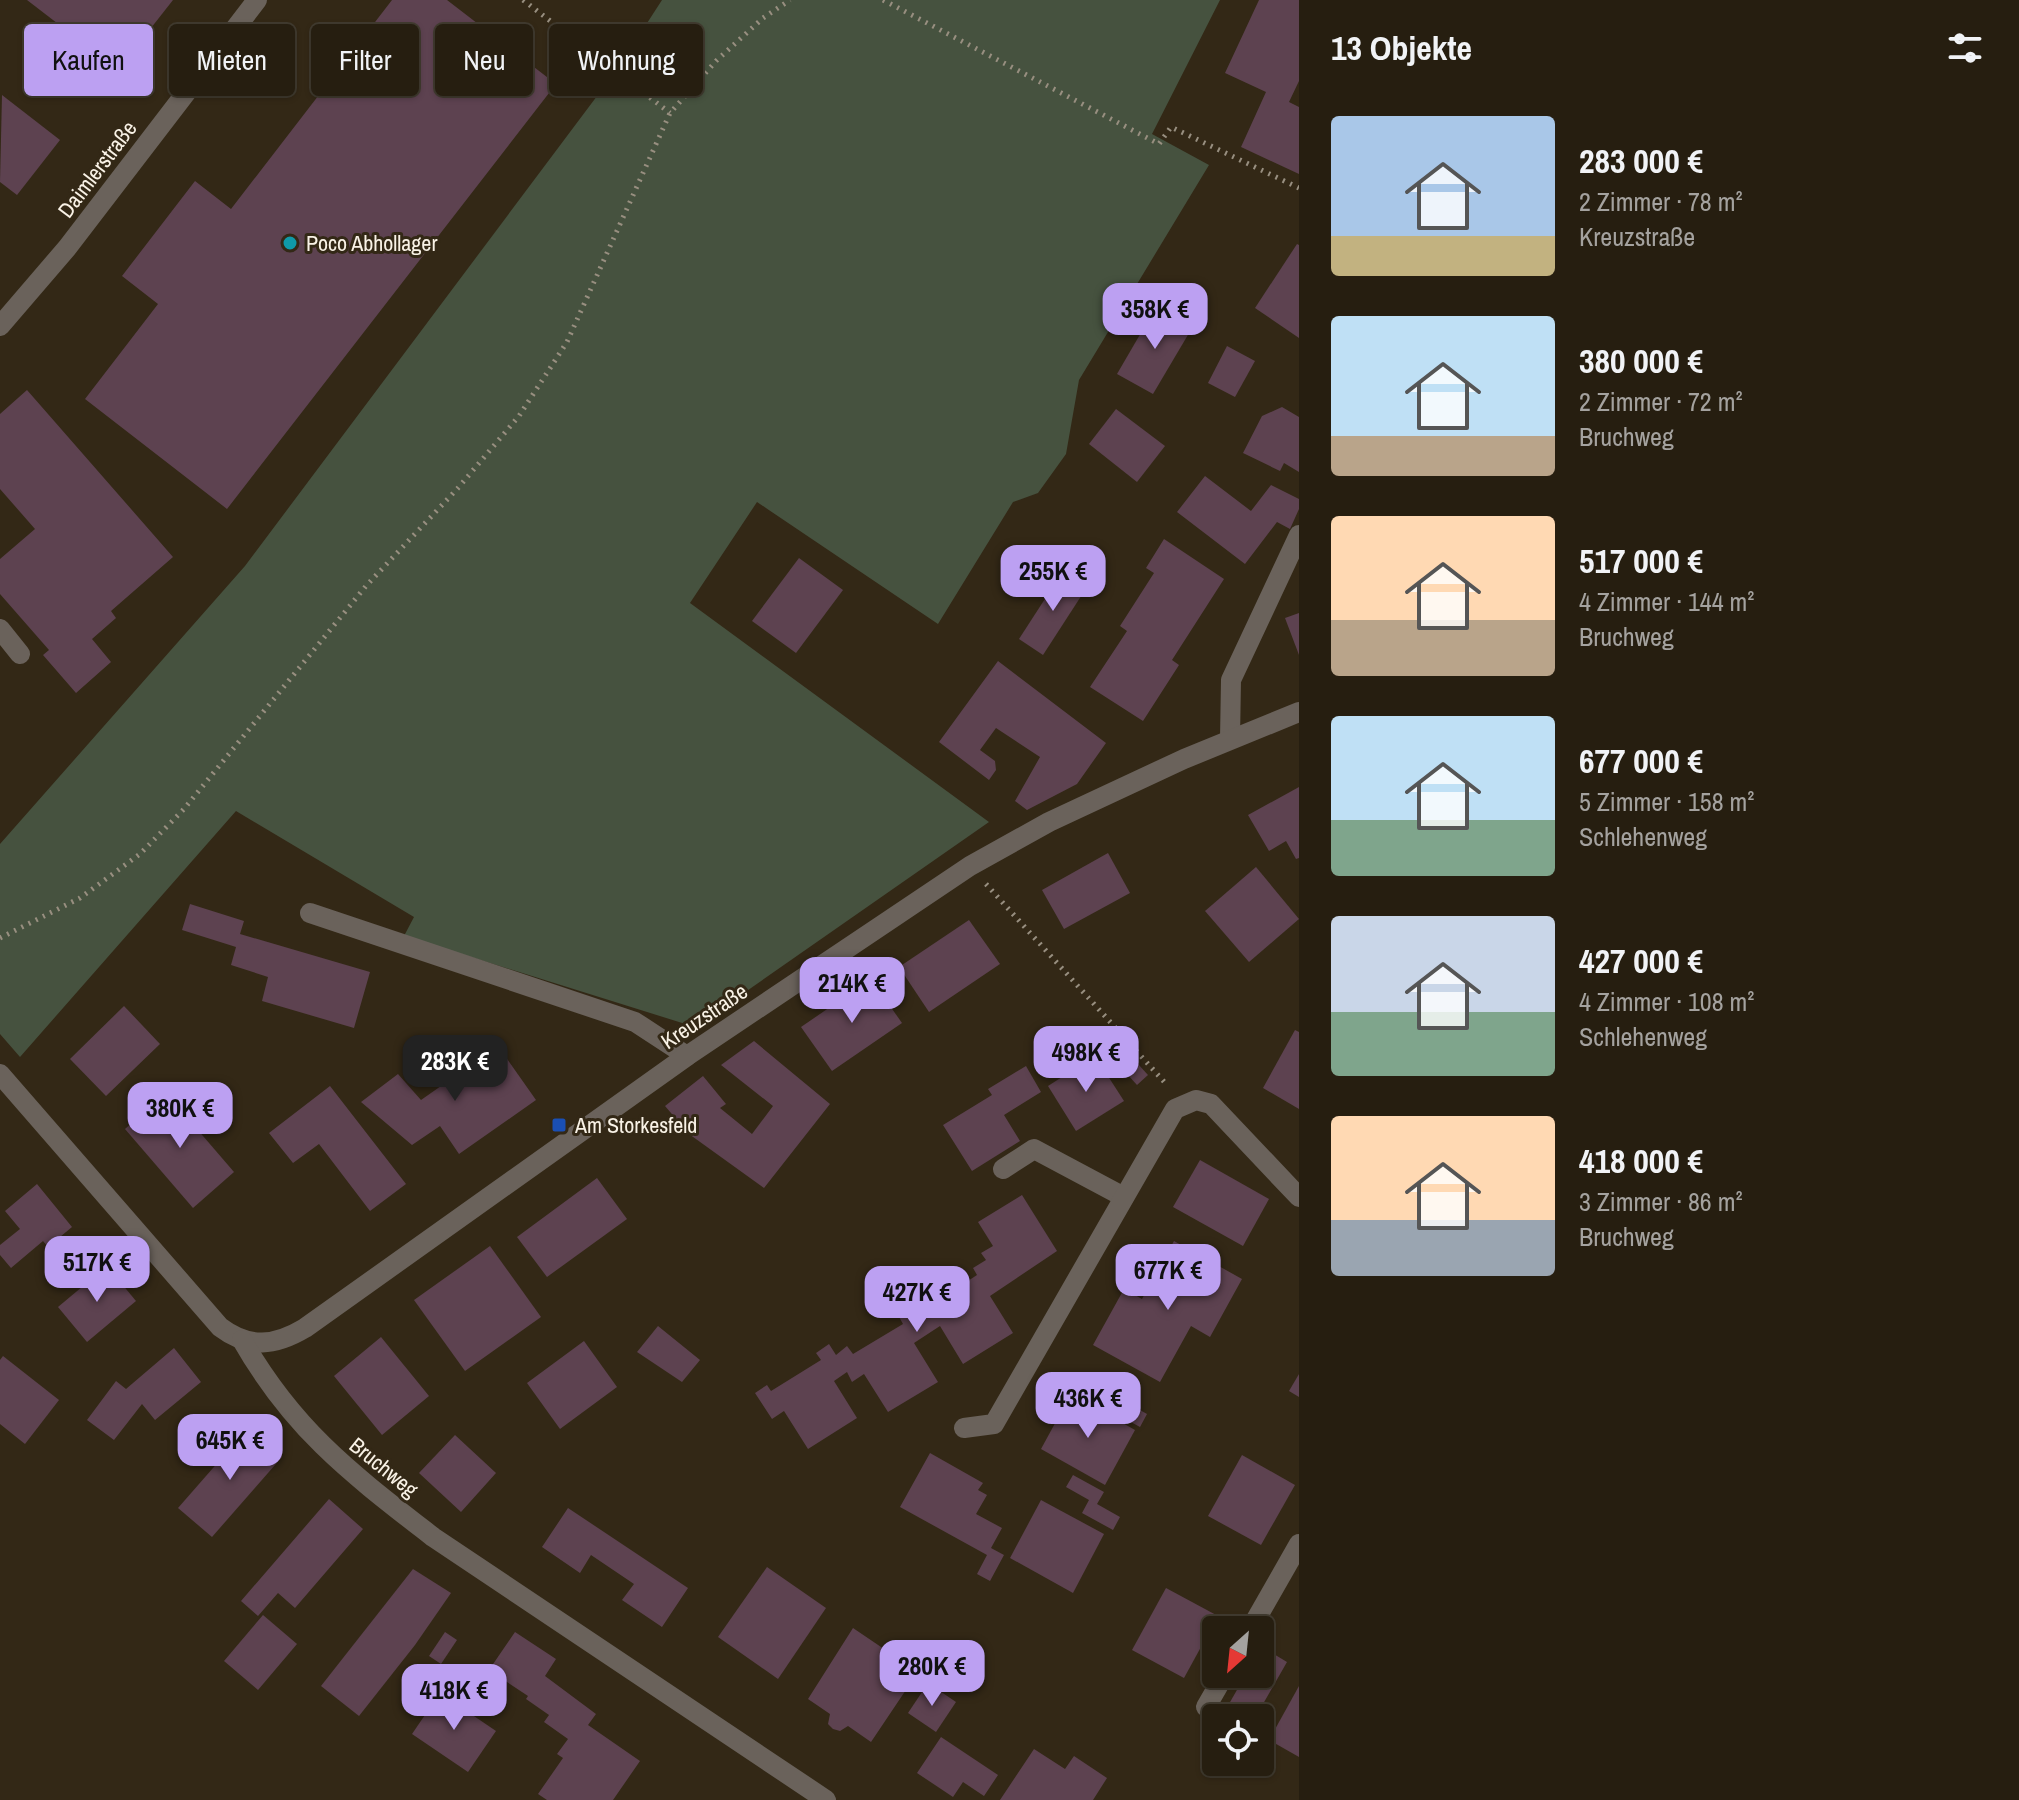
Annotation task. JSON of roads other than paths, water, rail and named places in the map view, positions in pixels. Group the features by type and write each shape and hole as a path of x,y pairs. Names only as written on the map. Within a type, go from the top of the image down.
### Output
{"street":[{"name":"Daimlerstraße","path":"0,326 67,248 257,0"},
{"path":"1230,739 1231,680 1299,535"},
{"path":"0,629 20,654"},
{"name":"Kreuzstraße","path":"242,1340 273,1343 305,1328 687,1056 970,866 1049,822 1230,739 1299,712"},
{"path":"310,913 635,1022 687,1056"},
{"name":"Bruchweg","path":"0,1074 220,1327 242,1340 268,1387 344,1467 433,1537 826,1800"},
{"path":"964,1428 994,1424 1167,1120 1184,1103 1196,1100 1211,1104 1222,1112 1299,1197"},
{"path":"1003,1169 1034,1149 1124,1197"},
{"path":"1258,1616 1299,1544"}],"place":[{"name":"Poco Abhollager","path":"290,243"},
{"name":"Am Storkesfeld","path":"559,1125"}]}
